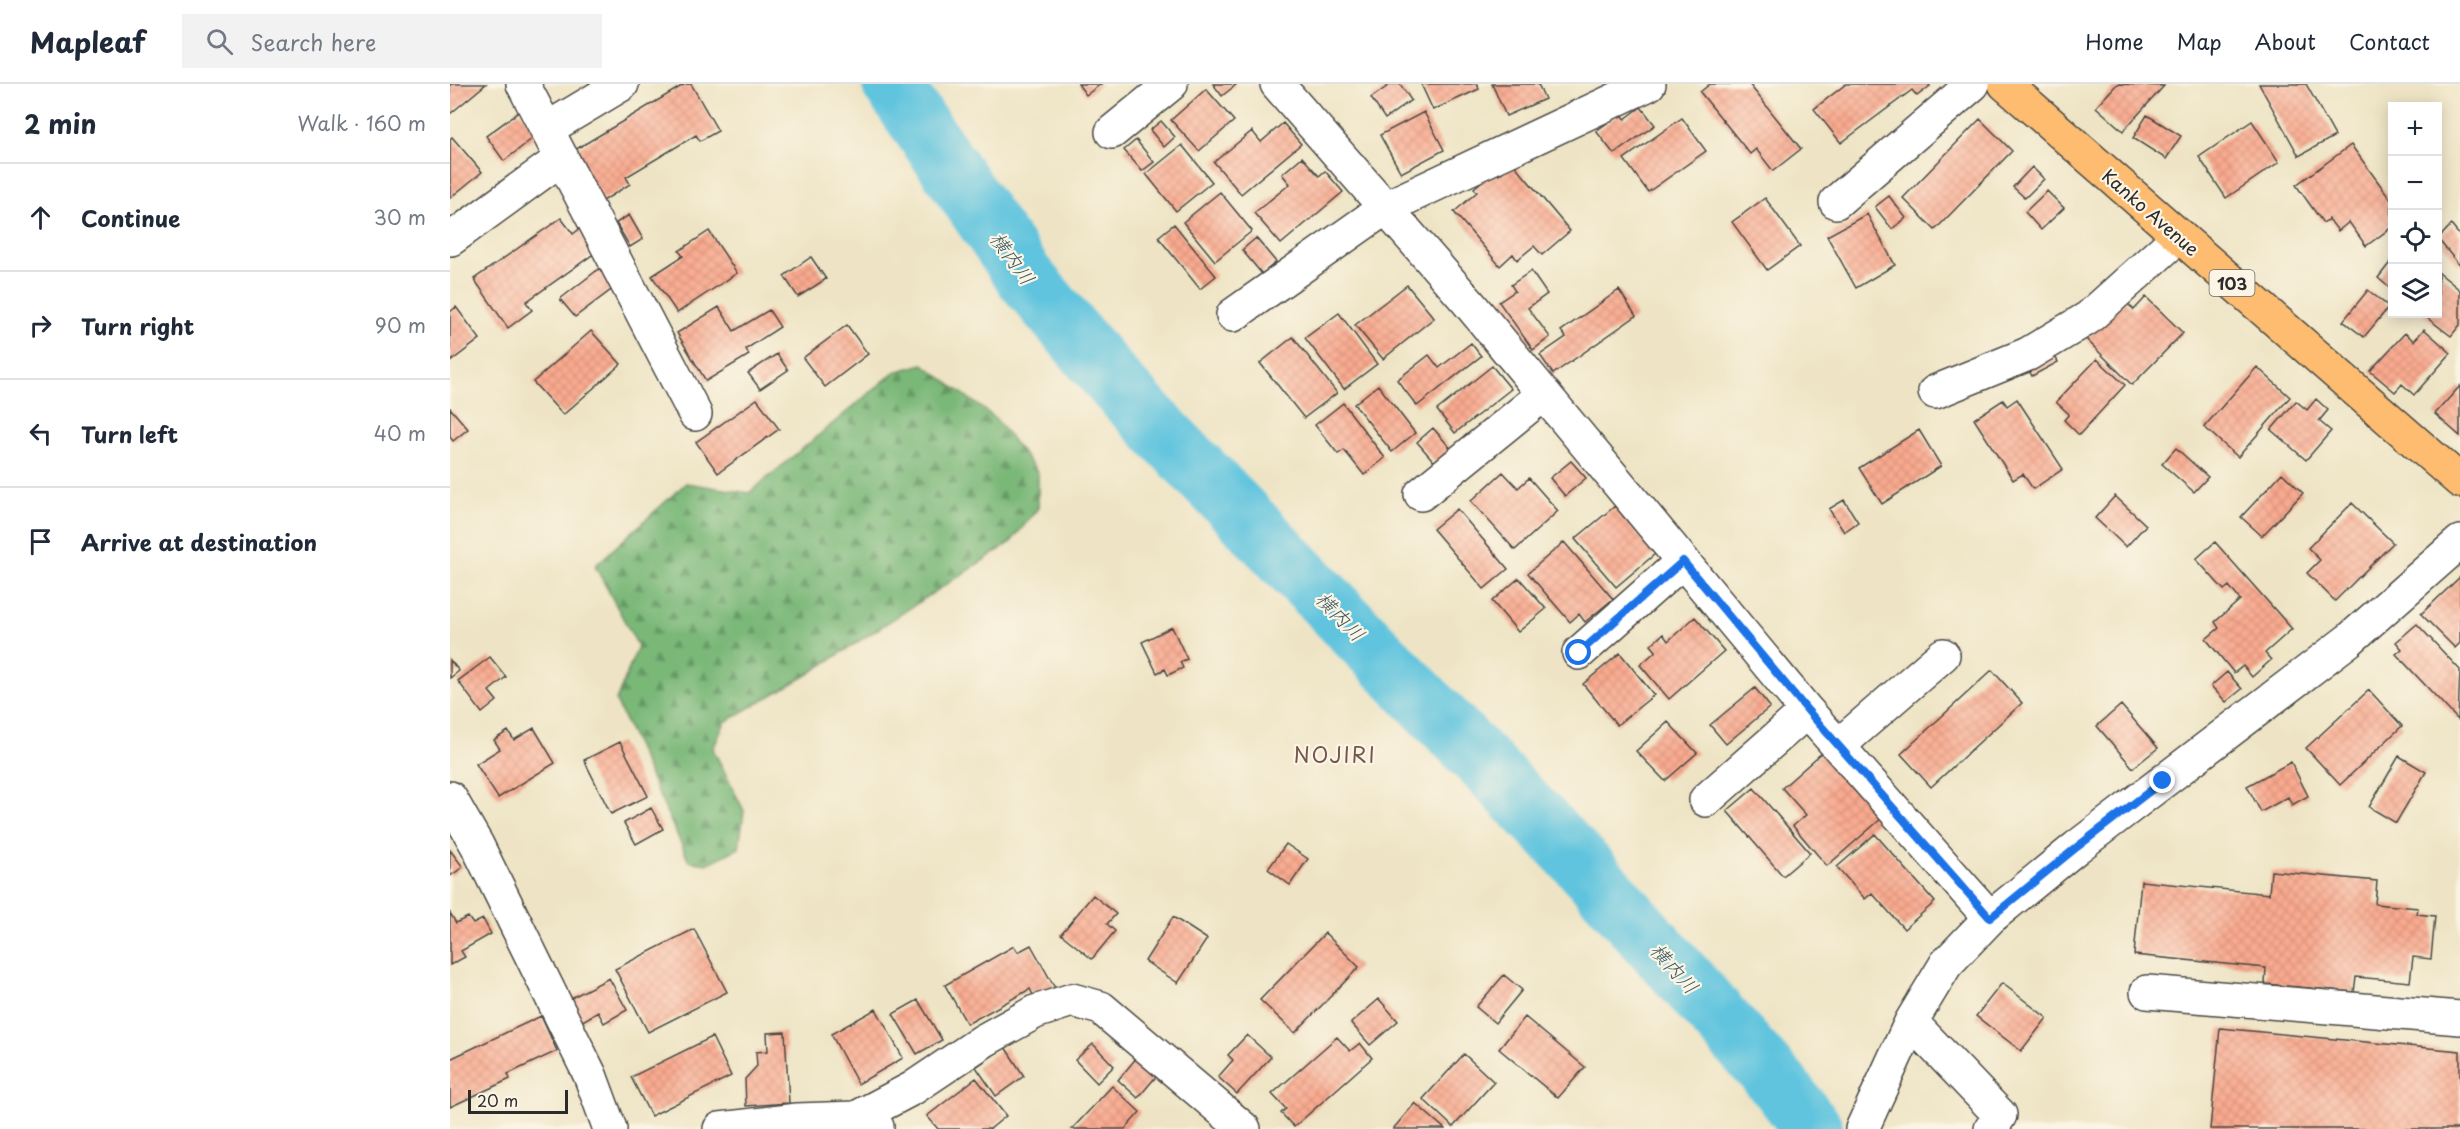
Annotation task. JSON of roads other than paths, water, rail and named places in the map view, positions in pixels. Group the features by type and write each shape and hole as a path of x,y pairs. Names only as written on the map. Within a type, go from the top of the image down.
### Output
{"highway":[{"name":"Kanko Avenue","path":"2005,84 2460,482"}],"street":[{"path":"523,84 695,414"},
{"path":"547,129 622,84"},
{"path":"1112,132 1171,84"},
{"path":"1277,84 1468,302 1808,711 1990,918"},
{"path":"1233,315 1385,208 1650,84"},
{"path":"1836,202 1973,84"},
{"path":"451,239 562,158"},
{"path":"1935,392 2028,354 2088,318 2179,236"},
{"path":"1420,494 1544,394"},
{"path":"1862,1129 1911,1022 1946,964 1990,918 2077,847 2349,640 2460,542"},
{"path":"1579,653 1683,561"},
{"path":"1838,746 1943,655"},
{"path":"1706,800 1808,711"},
{"path":"450,798 477,845 590,1075 610,1129"},
{"path":"2147,992 2460,1018"},
{"path":"720,1129 797,1120 869,1123 913,1088 983,1041 1035,1012 1072,1000 1101,1008 1244,1129"},
{"path":"1911,1022 2000,1115 1991,1129"}],"waterway":[{"name":"横内川","path":"892,84 1024,276 1118,387 1582,864 1780,1086 1813,1129"}],"district":[{"name":"NOJIRI","path":"1335,754"}]}
